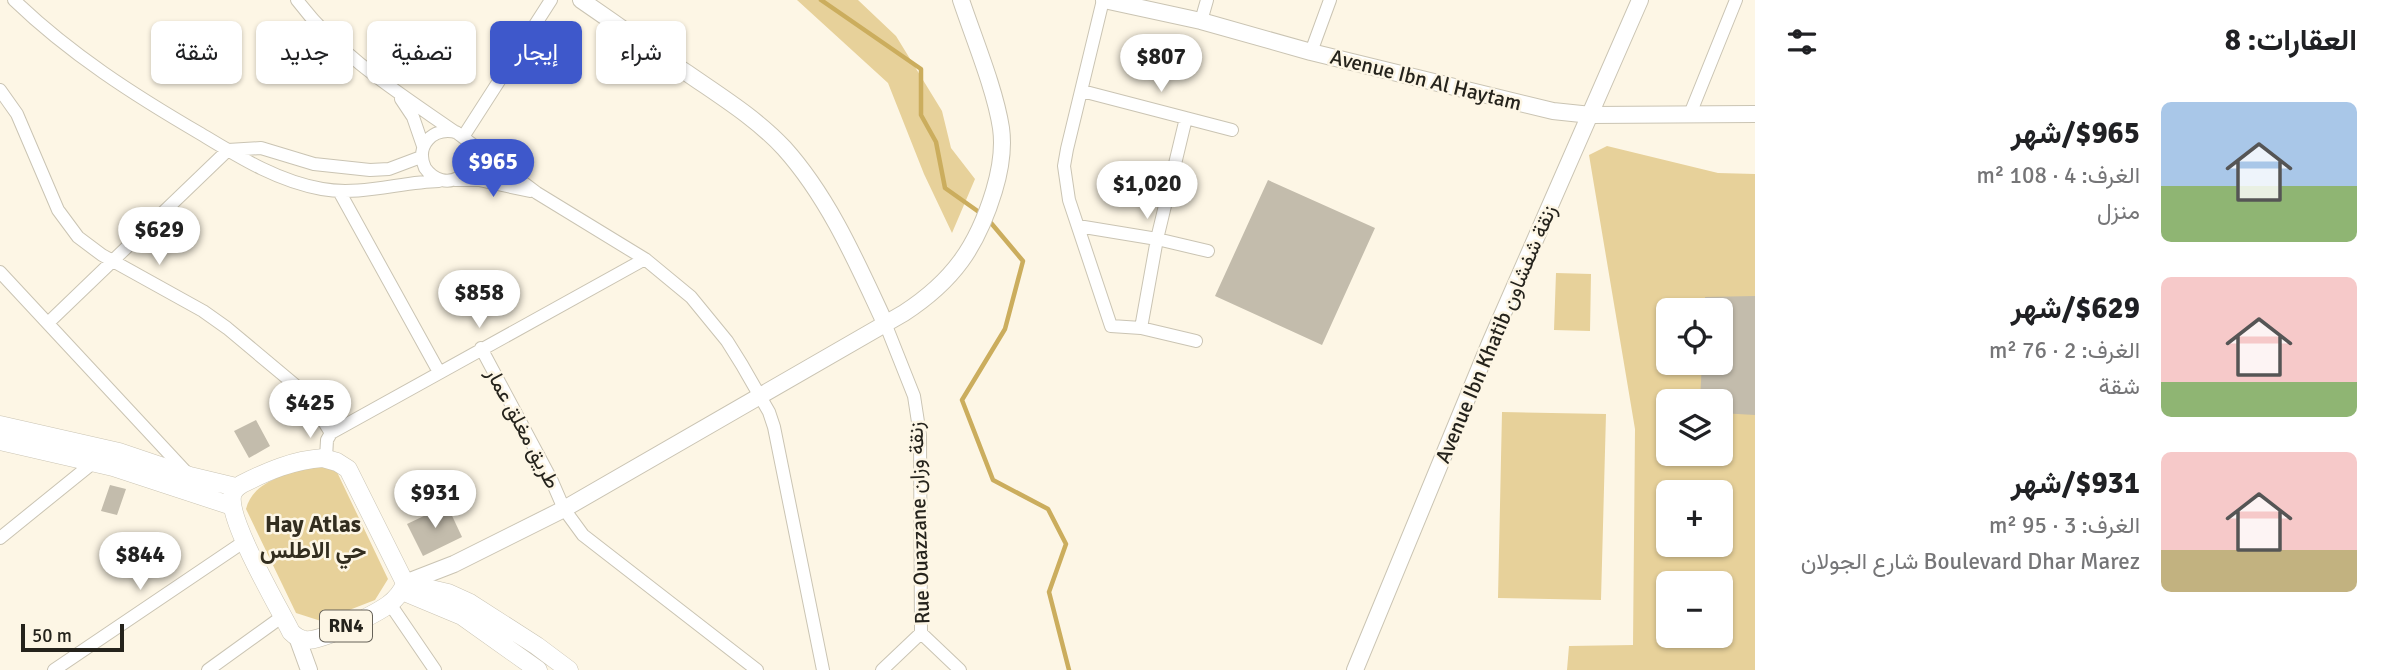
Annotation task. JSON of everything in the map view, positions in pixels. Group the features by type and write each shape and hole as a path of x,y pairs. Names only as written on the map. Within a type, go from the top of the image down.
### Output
{"main road":[{"path":"0,425 119,452 190,476 236,487"},
{"path":"0,441 94,462 232,506 232,494 236,487 261,474 297,461 326,458 337,462 348,469 399,593 462,616 538,670"},
{"name":"RN4","path":"232,506 245,541 291,632 297,637 303,640 317,639 399,593"},
{"path":"399,593 449,593 470,603 569,670"}],"street":[{"path":"14,0 63,44 108,77 228,150 281,178 339,191 417,182 479,180 537,193"},
{"path":"297,0 356,62 537,193 645,259 691,297 709,318 737,357 769,412 778,444 823,670"},
{"path":"463,137 551,0"},
{"path":"581,0 742,111 783,148 825,206 854,257 885,323"},
{"path":"435,670 399,593 564,509 885,323 925,299 943,284 966,257 986,214 995,186 1002,147 997,110 961,0"},
{"path":"1103,0 1064,166 1069,200 1111,326 1140,328 1196,341"},
{"name":"Avenue Ibn Al Haytam","path":"1103,0 1201,22 1311,52 1553,111 1591,115 1755,114"},
{"path":"1201,22 1207,0"},
{"path":"1311,52 1330,0"},
{"name":"Avenue Ibn Khatib زنقة شفشاون","path":"1355,670 1490,343 1640,0"},
{"path":"1690,114 1736,0"},
{"path":"48,323 228,150 261,148 314,164 370,170 396,167 422,151 427,139 440,131 463,137 472,151 466,173 448,181 428,173 422,151 407,106 392,88"},
{"path":"0,90 17,114 50,194 68,225 90,247 203,311 227,328 294,384 315,407 331,433"},
{"path":"1082,91 1232,130"},
{"path":"1140,328 1157,239 1186,118"},
{"path":"339,191 439,372"},
{"path":"1078,226 1157,239 1208,251"},
{"path":"326,458 327,440 331,433 645,259"},
{"path":"0,272 190,476"},
{"name":"Rue Ouazzane زنقة وزان","path":"885,323 914,396 920,435 921,633 960,670"},
{"name":"طريق مغلق عمار","path":"481,348 574,524 596,547 757,670"},
{"path":"0,538 94,462"},
{"path":"54,670 245,541"},
{"path":"208,670 283,616"},
{"path":"882,670 921,633"},
{"path":"297,637 309,670"}],"shaded area":[{"path":"797,0 858,0 896,36 942,111 951,148 975,179 952,233 924,174 888,83"},
{"path":"1607,146 1718,173 1755,174 1755,670 1567,670 1569,646 1633,645 1635,429 1589,155"},
{"path":"1556,273 1591,274 1590,331 1554,330"},
{"path":"1502,412 1606,414 1601,600 1498,598"},
{"path":"310,465 323,466 337,472 388,579 375,600 321,621 296,613 246,509 255,492 263,486"}],"building":[{"path":"1268,180 1375,228 1322,345 1215,296"},
{"path":"1755,296 1755,415 1733,414 1733,389 1701,389 1701,375 1733,375 1733,298 1705,297"},
{"path":"256,420 270,446 249,458 234,431"},
{"path":"110,485 126,489 117,515 101,511"},
{"path":"447,505 462,537 423,556 407,524"}],"waterway":[{"path":"821,0 921,69 921,115 936,142 945,188 986,217 1023,261 1005,329 962,400 993,480 1048,509 1066,544 1049,592 1069,670"}],"district":[{"name":"Hay Atlas حي الاطلس","path":"313,537"}]}
